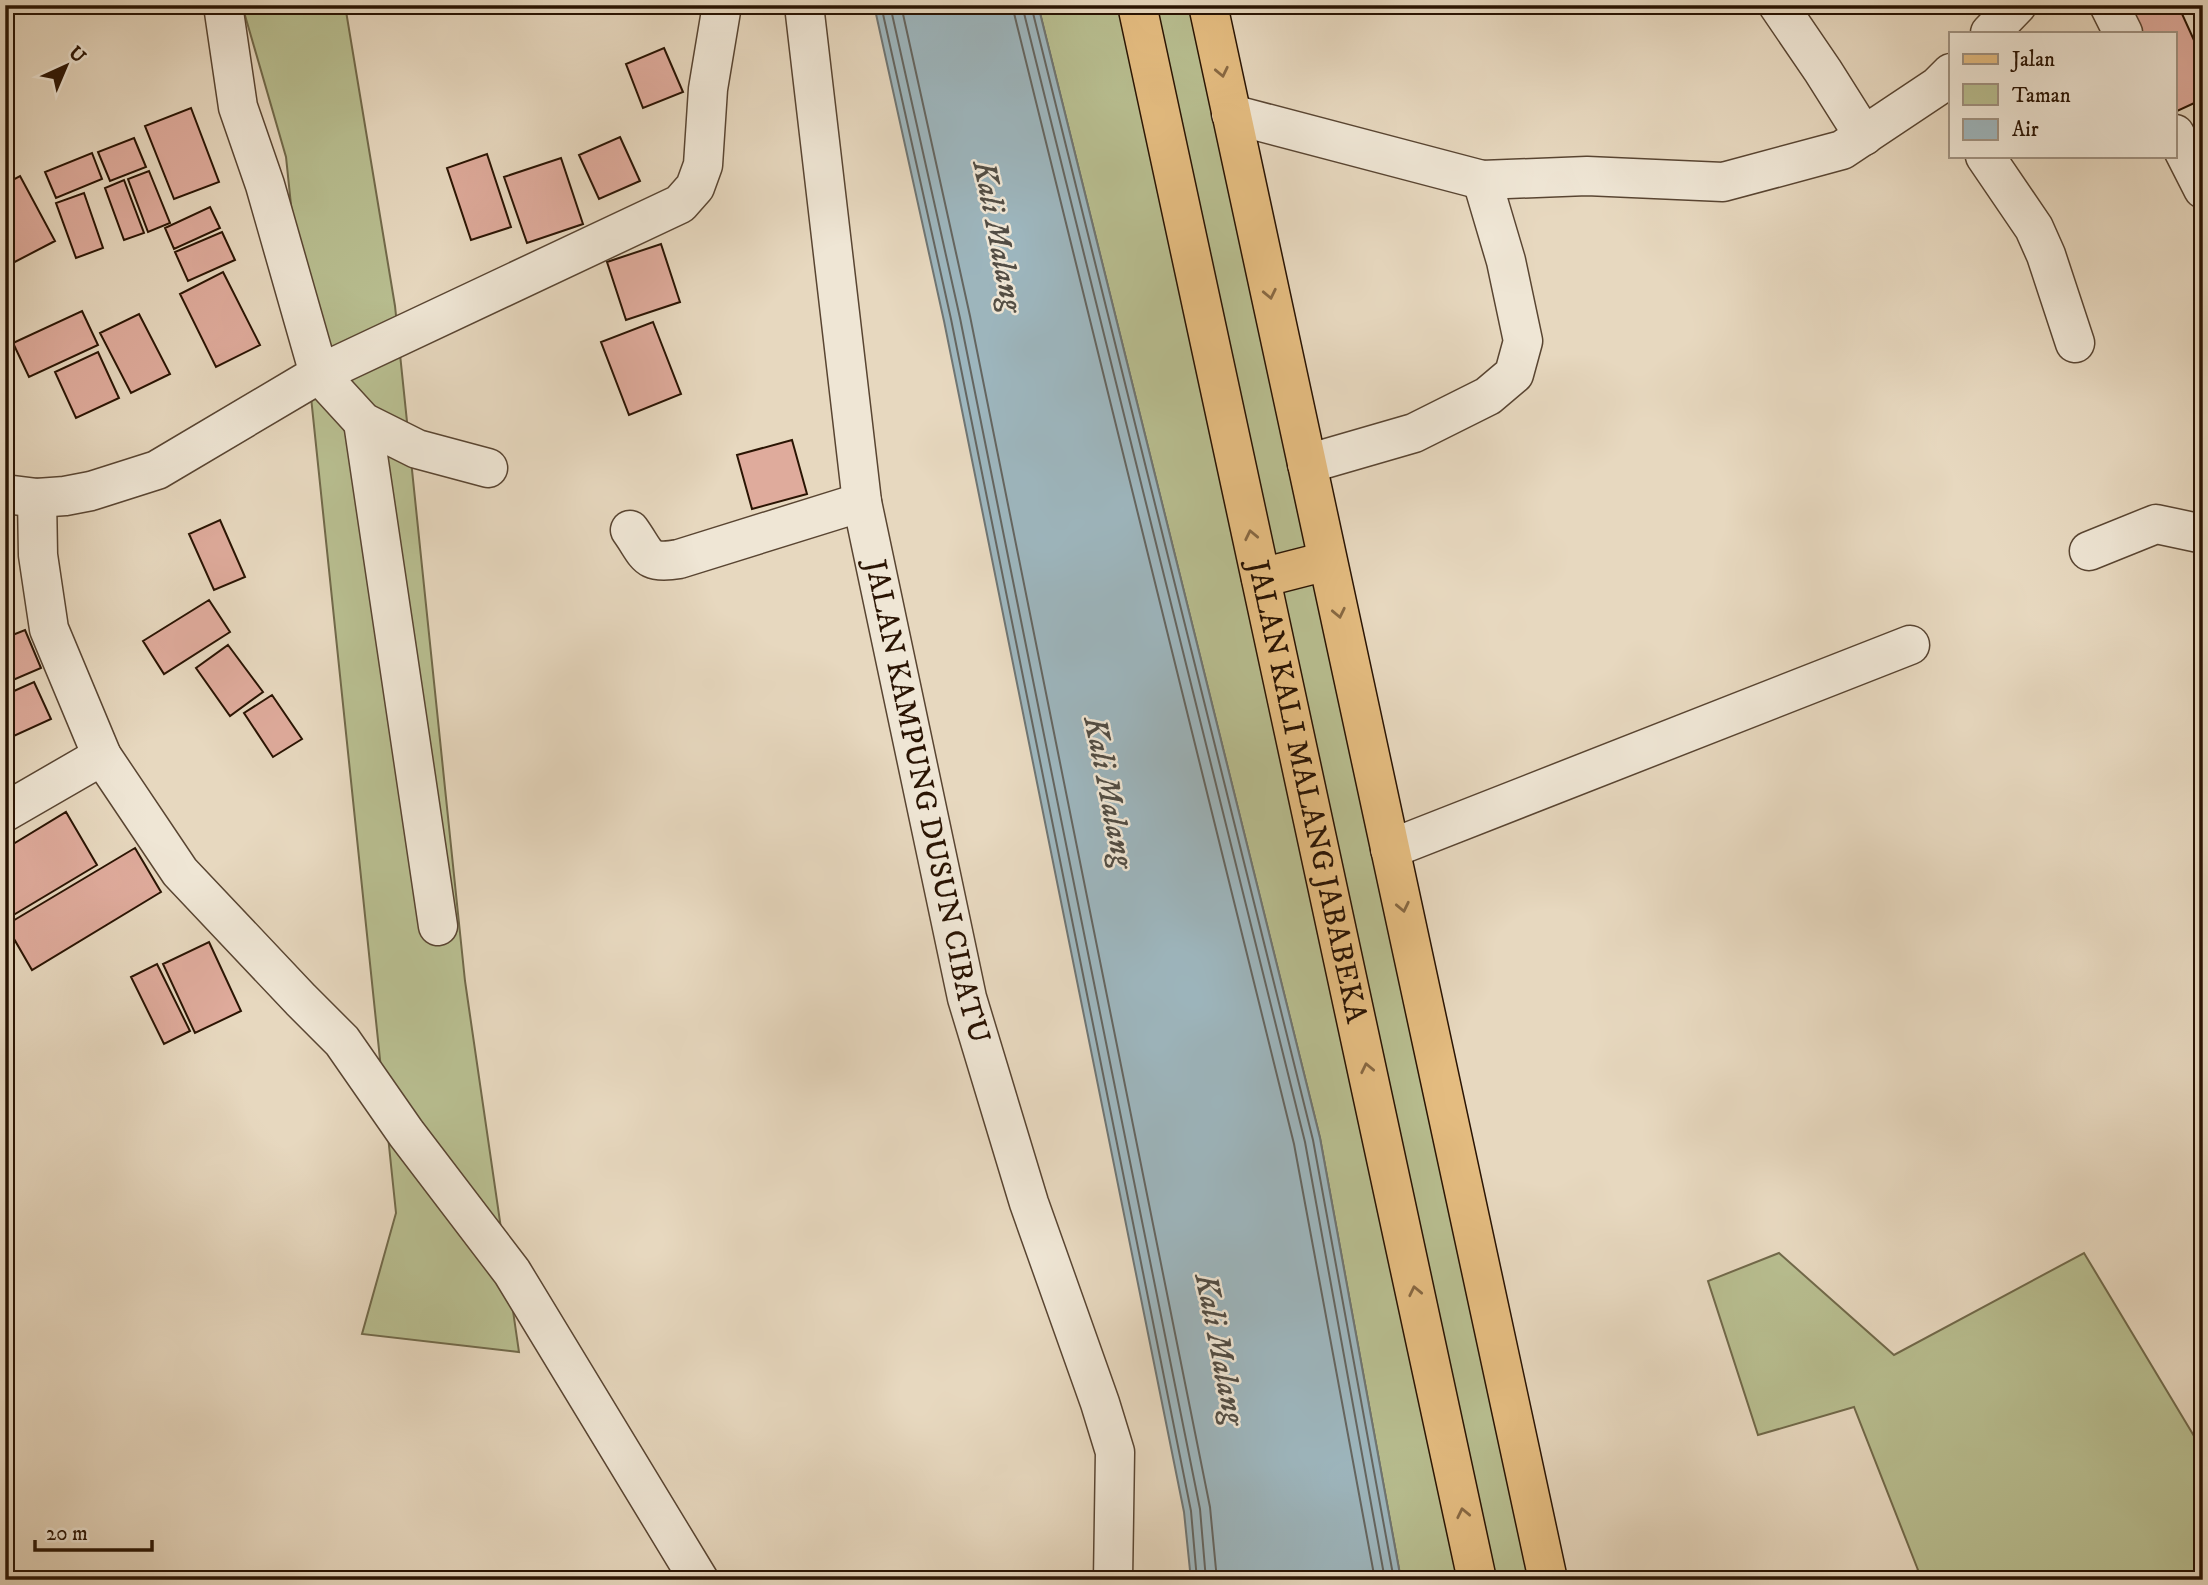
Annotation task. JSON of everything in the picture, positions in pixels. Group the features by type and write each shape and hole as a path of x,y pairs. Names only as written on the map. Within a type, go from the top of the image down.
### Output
{"main road":[{"name":"JALAN KALI MALANG JABABEKA","path":"1137,5 1478,1580"},
{"path":"1208,5 1548,1580"},
{"path":"1261,578 1327,561"}],"street":[{"path":"223,5 238,107 265,185 319,374 363,422 417,449 488,468"},
{"path":"699,1580 512,1272 405,1133 342,1041 180,872 102,757 49,629 38,555 21,496 65,496 91,491 157,470 319,374 680,204 695,187 703,165 708,89 722,5"},
{"name":"JALAN KAMPUNG DUSUN CIBATU","path":"804,5 862,502 967,998 1029,1203 1115,1452 1113,1580"},
{"path":"1778,5 1864,136"},
{"path":"1991,32 2017,5"},
{"path":"2109,5 2122,32"},
{"path":"1231,114 1482,180 1587,176 1723,182 1842,150 1947,88"},
{"path":"2176,136 2203,189"},
{"path":"1986,158 2034,228 2046,255 2075,343"},
{"path":"1307,464 1414,433 1488,396 1514,374 1522,341 1506,261 1482,180"},
{"path":"363,422 438,926"},
{"path":"630,530 650,559 659,562 862,502"},
{"path":"2089,551 2156,524 2203,534"},
{"path":"1390,849 1910,645"},
{"path":"5,812 102,757"}],"green space":[{"path":"242,5 345,5 395,306 465,981 519,1352 362,1334 396,1213 286,157"},
{"path":"1038,5 1207,5 1548,1580 1401,1580 1320,1138"},
{"path":"1779,1253 1894,1355 2084,1253 2203,1451 2203,1580 1900,1580 1918,1570 1854,1407 1758,1435 1708,1281"}],"water":[{"name":"Kali Malang","path":"874,5 1038,5 1320,1138 1401,1580 1191,1580 1184,1512 944,321"}],"building":[{"path":"2123,5 2178,5 2203,60 2203,99 2176,112 2176,32 2136,32"},
{"path":"664,48 683,92 643,108 626,64"},
{"path":"191,108 219,182 174,199 145,126"},
{"path":"620,137 640,181 599,199 579,155"},
{"path":"134,138 146,167 110,181 98,152"},
{"path":"92,153 102,179 56,198 45,172"},
{"path":"487,154 511,227 471,240 447,168"},
{"path":"561,158 583,224 527,243 504,177"},
{"path":"149,171 170,223 148,232 128,179"},
{"path":"20,176 55,241 5,267 5,184"},
{"path":"124,180 144,233 124,240 105,188"},
{"path":"84,193 103,248 76,258 56,203"},
{"path":"210,207 220,228 174,249 165,228"},
{"path":"222,232 235,260 188,281 175,252"},
{"path":"661,244 680,302 626,320 607,262"},
{"path":"223,272 260,345 216,367 180,294"},
{"path":"82,311 98,345 29,377 13,343"},
{"path":"139,314 170,374 131,393 100,333"},
{"path":"653,322 681,394 629,415 601,342"},
{"path":"98,352 119,398 76,418 55,372"},
{"path":"792,440 807,494 752,509 737,455"},
{"path":"220,520 245,577 214,590 189,534"},
{"path":"209,600 230,632 164,674 143,641"},
{"path":"25,630 41,668 6,683 5,638"},
{"path":"228,645 263,692 230,716 196,668"},
{"path":"34,682 51,719 5,740 5,695"},
{"path":"272,695 302,739 273,757 244,713"},
{"path":"66,812 97,865 5,920 5,849"},
{"path":"135,848 161,892 32,970 6,925"},
{"path":"209,942 241,1011 195,1033 163,964"},
{"path":"157,964 190,1031 164,1044 131,977"}]}
